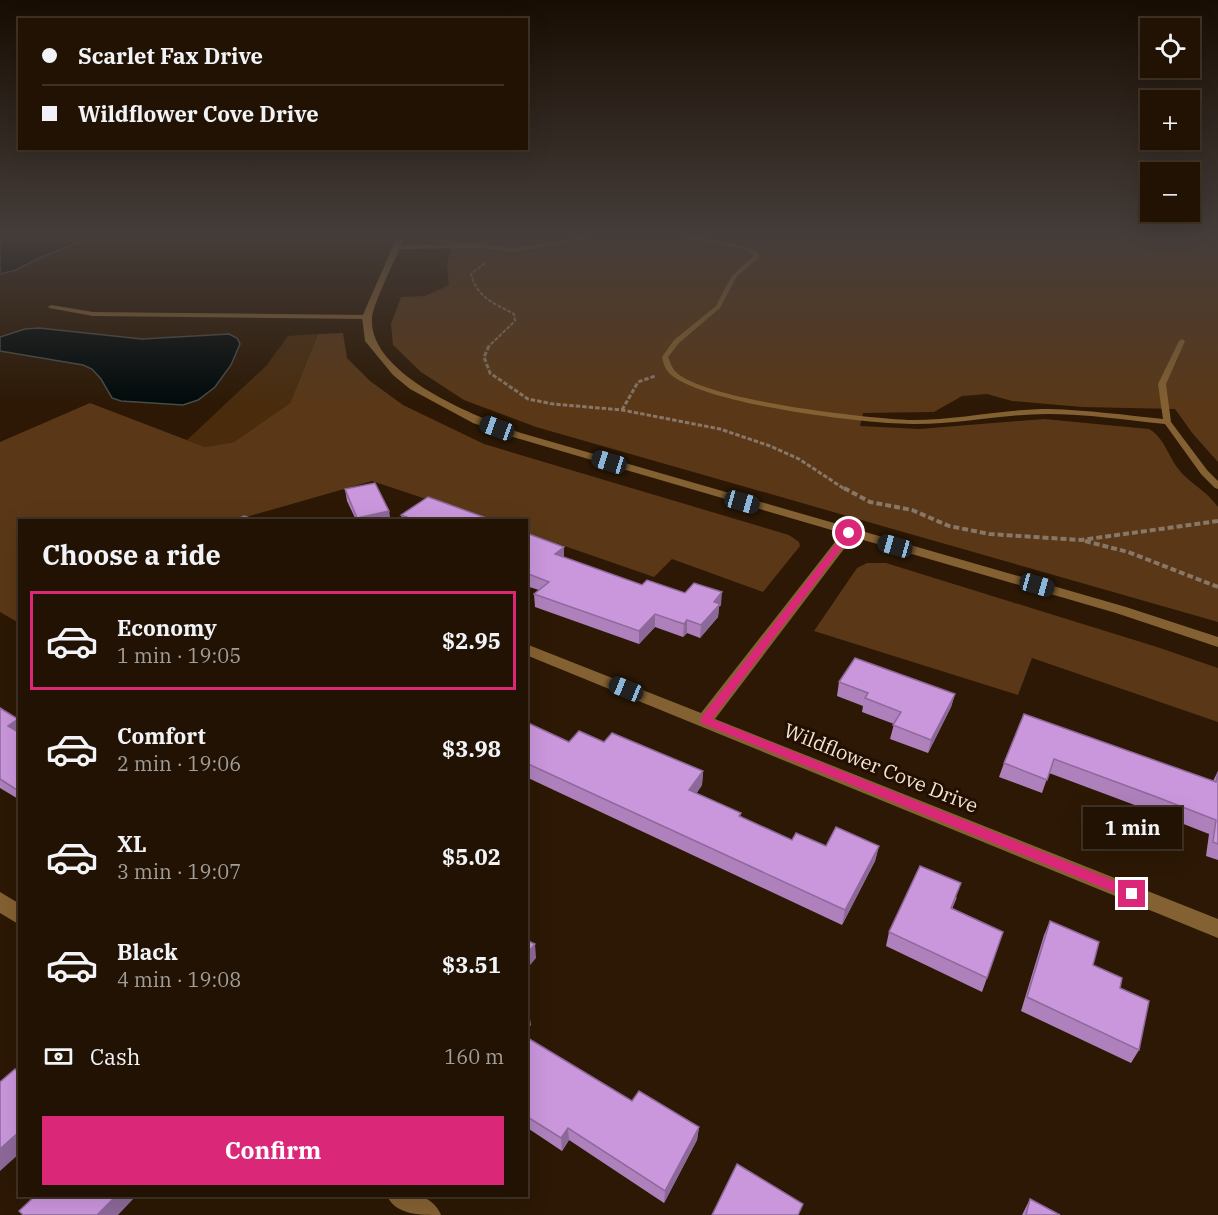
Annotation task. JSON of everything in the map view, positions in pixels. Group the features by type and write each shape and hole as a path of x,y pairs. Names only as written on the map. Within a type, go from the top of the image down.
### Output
{"street":[{"path":"376,294 366,317 370,341 397,374 444,405 477,421 528,439 849,533 1121,609 1218,642"},
{"path":"705,720 849,533"},
{"name":"Wildflower Cove Drive","path":"528,650 1218,929"},
{"path":"401,1197 427,1215"}],"lane":[{"path":"724,294 719,305 708,317 681,336 670,347 665,357 672,373 707,389 835,416 913,422 1032,412 1089,414 1167,422"},
{"path":"51,307 93,314 366,317"},
{"path":"1182,341 1162,384 1167,422 1204,472 1218,486"}],"path":[{"path":"478,294 515,316 515,321 486,350 484,357 490,374 528,399 553,404 622,410 686,421 770,446 813,466 856,496 870,502 912,510 949,526 989,534 1081,540 1128,552 1218,587"},
{"path":"622,410 643,379 672,373"},
{"path":"1081,540 1218,521"}],"shaded area":[{"path":"430,294 1218,294 1218,462 1175,409 1082,407 1012,401 987,394 962,396 934,412 863,413 860,426 919,429 1044,419 1149,429 1159,437 1180,471 1218,507 1218,622 536,427 464,400 421,372 393,345 391,324 401,297"},
{"path":"39,328 142,339 229,334 237,338 240,344 231,365 215,387 198,400 183,405 121,401 112,398 101,379 92,369 83,365 0,351 0,337 25,329"},
{"path":"343,333 347,358 370,381 403,405 484,444 789,535 799,542 800,546 763,592 672,559 654,577 528,533 528,519 486,519 372,481 239,519 18,519 18,622 0,612 0,442 90,403 205,447 234,442 290,403 318,334"},
{"path":"318,334 290,403 234,442 205,447 187,440 266,366 288,336"},
{"path":"867,563 886,563 1218,668 1218,722 1032,658 1018,695 814,631 857,568"}],"building":[{"path":"375,483 389,511 357,518 345,489"},
{"path":"428,497 489,519 412,519 401,515"},
{"path":"528,534 564,547 555,554 642,585 647,580 685,593 694,583 722,592 714,602 720,604 701,625 687,620 684,624 655,614 639,631 534,594 549,582 528,574"},
{"path":"855,658 955,694 931,740 893,725 901,712 865,698 868,693 839,682"},
{"path":"0,708 18,719 8,726 18,732 18,791 0,779"},
{"path":"1024,714 1216,782 1218,772 1218,844 1213,842 1216,820 1154,796 1054,759 1047,780 1004,763"},
{"path":"528,723 569,742 579,731 604,742 612,733 703,771 689,790 741,813 739,816 792,840 796,833 826,846 836,827 879,846 845,910 528,764"},
{"path":"920,866 961,883 951,908 1003,932 987,978 889,932"},
{"path":"1050,921 1099,942 1093,965 1122,978 1120,988 1149,1001 1139,1050 1027,997"},
{"path":"528,941 535,944 528,953"},
{"path":"528,1038 632,1101 639,1091 699,1127 665,1191 568,1128 561,1138 528,1117"},
{"path":"15,1069 18,1072 18,1133 0,1149 0,1082"},
{"path":"737,1164 803,1204 798,1215 712,1215"},
{"path":"34,1197 115,1197 97,1215 23,1215 19,1211"},
{"path":"1030,1199 1060,1215 1026,1215"}],"route":[{"path":"849,533 705,720 1132,894"}]}
